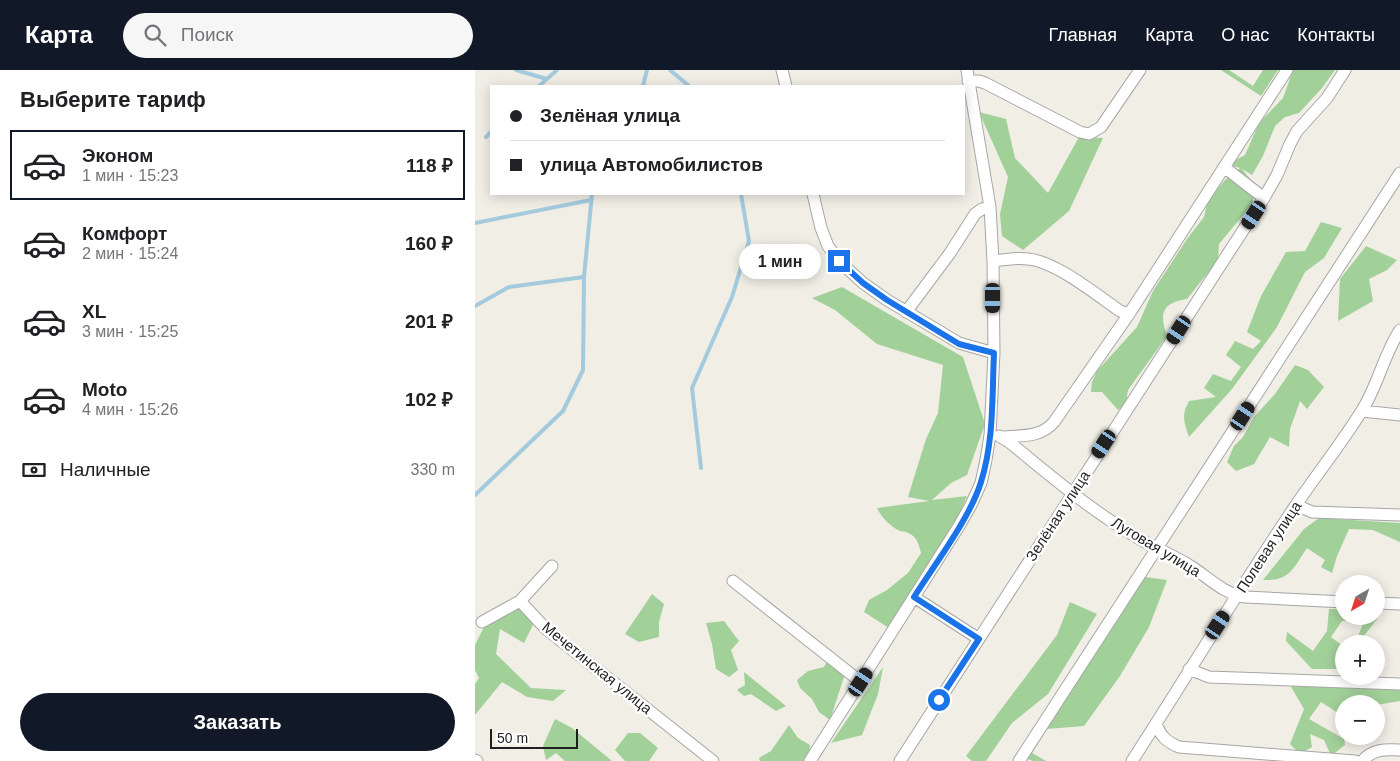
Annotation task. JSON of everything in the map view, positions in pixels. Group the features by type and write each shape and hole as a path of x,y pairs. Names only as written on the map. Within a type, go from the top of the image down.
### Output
{"street":[{"path":"782,70 786,85"},
{"path":"967,76 973,80 985,83 1080,132 1089,134 1095,132 1101,126 1140,70"},
{"path":"990,435 1003,437 1041,433 1047,430 1054,422 1129,314 1287,70"},
{"name":"Зелёная улица","path":"900,761 1264,198 1297,131 1327,98 1345,70"},
{"path":"810,761 971,505 981,483 990,435 994,353 993,262 990,207 978,129 967,76"},
{"path":"1224,167 1264,198"},
{"path":"1019,761 1400,173"},
{"path":"813,195 821,228 828,246 839,261 863,283 959,344 994,353"},
{"path":"906,312 950,253 975,214 990,207"},
{"path":"993,262 1028,258 1041,262 1057,269 1120,311 1129,314"},
{"name":"Полевая улица","path":"1132,761 1189,669 1296,505 1362,411 1389,349 1400,330"},
{"path":"1362,411 1400,415"},
{"name":"Луговая улица","path":"1003,437 1072,493 1134,536 1192,567 1237,596 1335,601"},
{"path":"1296,505 1313,512 1400,515"},
{"path":"482,622 520,601 552,566"},
{"path":"733,581 861,682"},
{"path":"914,597 979,639"},
{"name":"Мечетинская улица","path":"520,601 546,629 713,761"},
{"path":"1385,603 1400,604"},
{"path":"1189,669 1209,677 1400,684"},
{"path":"1156,724 1163,738 1179,747 1355,761"},
{"path":"1362,761 1375,752 1385,749 1400,750"}],"green space":[{"path":"1221,70 1229,70 1253,86 1263,70 1278,70 1261,96"},
{"path":"1293,70 1335,70 1322,88 1299,113 1285,117 1275,126 1263,156 1252,175 1242,169 1253,183 1253,203 1219,244 1218,260 1187,299 1172,303 1165,310 1163,321 1167,336 1128,390 1126,403 1118,410 1102,392 1091,392 1092,382 1097,371 1137,327 1153,291 1187,239 1204,217 1208,200 1225,180 1240,168 1233,166 1234,161 1245,155 1259,123 1283,98"},
{"path":"979,112 1006,119 1015,158 1048,193 1079,137 1103,138 1069,211 1023,250 1002,236 1000,214 1008,177"},
{"path":"1321,222 1342,228 1324,258 1305,272 1277,327 1232,389 1189,437 1184,419 1189,401 1216,397 1204,388 1213,374 1231,381 1241,367 1226,355 1235,341 1253,349 1261,341 1247,332 1261,296 1286,252 1305,251"},
{"path":"1366,246 1397,260 1387,270 1369,279 1373,301 1338,321 1340,279"},
{"path":"842,287 963,357 985,424 967,475 951,483 932,500 967,496 955,527 889,628 864,612 869,600 887,590 908,573 921,553 914,536 893,527 877,508 929,501 908,497 926,439 938,413 943,365 877,344 835,310 812,298"},
{"path":"1295,365 1308,370 1324,387 1307,409 1300,401 1290,429 1289,447 1270,437 1254,464 1236,471 1227,462 1234,446 1243,437 1254,417 1275,394"},
{"path":"1319,518 1400,523 1400,542 1373,530 1349,529 1332,573 1321,567 1325,560 1307,548 1286,576 1272,580 1263,580 1304,529"},
{"path":"1138,576 1167,580 1149,627 1120,676 1084,726 1047,729 1032,753 1046,761 1028,759 1023,761"},
{"path":"652,594 664,604 659,622 659,637 639,642 625,634"},
{"path":"1070,602 1097,614 1048,694 1012,723 986,761 972,761 966,756 1057,635"},
{"path":"512,606 536,619 524,643 500,629 496,654 531,688 566,690 553,701 527,697 502,682 475,715 475,684 479,678 475,670 475,645 488,619"},
{"path":"1329,609 1335,609 1335,625 1339,625 1331,637 1335,640 1335,669 1312,669 1286,641 1287,632 1313,651 1327,631"},
{"path":"724,621 739,641 731,650 738,670 729,677 716,669 706,623"},
{"path":"1362,625 1372,625 1365,635 1359,635"},
{"path":"827,661 845,674 830,720 819,712 812,699 800,688 797,680 808,671 824,667"},
{"path":"883,667 878,694 862,735 831,743"},
{"path":"744,672 786,706 776,711 751,694 744,696 737,690 745,685"},
{"path":"1287,680 1335,683 1335,685 1400,688 1400,701 1385,704 1385,695 1335,695 1335,711 1321,702 1309,719 1335,734 1335,745 1345,745 1331,756 1324,740 1310,734 1312,747 1300,754 1290,744 1304,709"},
{"path":"555,719 572,728 612,761 565,761 556,753 546,760 543,746"},
{"path":"789,725 798,738 810,745 809,756 805,761 760,761 759,758 771,751"},
{"path":"628,733 640,733 658,748 649,761 625,761 615,750"}],"waterway":[{"path":"516,70 547,79"},
{"path":"540,85 557,70"},
{"path":"643,85 647,70"},
{"path":"670,70 688,85"},
{"path":"486,137 490,133"},
{"path":"475,495 563,411 583,370 584,277 592,195"},
{"path":"701,468 692,388 732,297 749,241 741,195"},
{"path":"475,223 591,200"},
{"path":"475,306 509,287 584,277"}],"route":[{"path":"839,261 863,283 887,300 959,344 994,353 990,435 981,483 959,526 914,597 979,639 939,700"}]}
